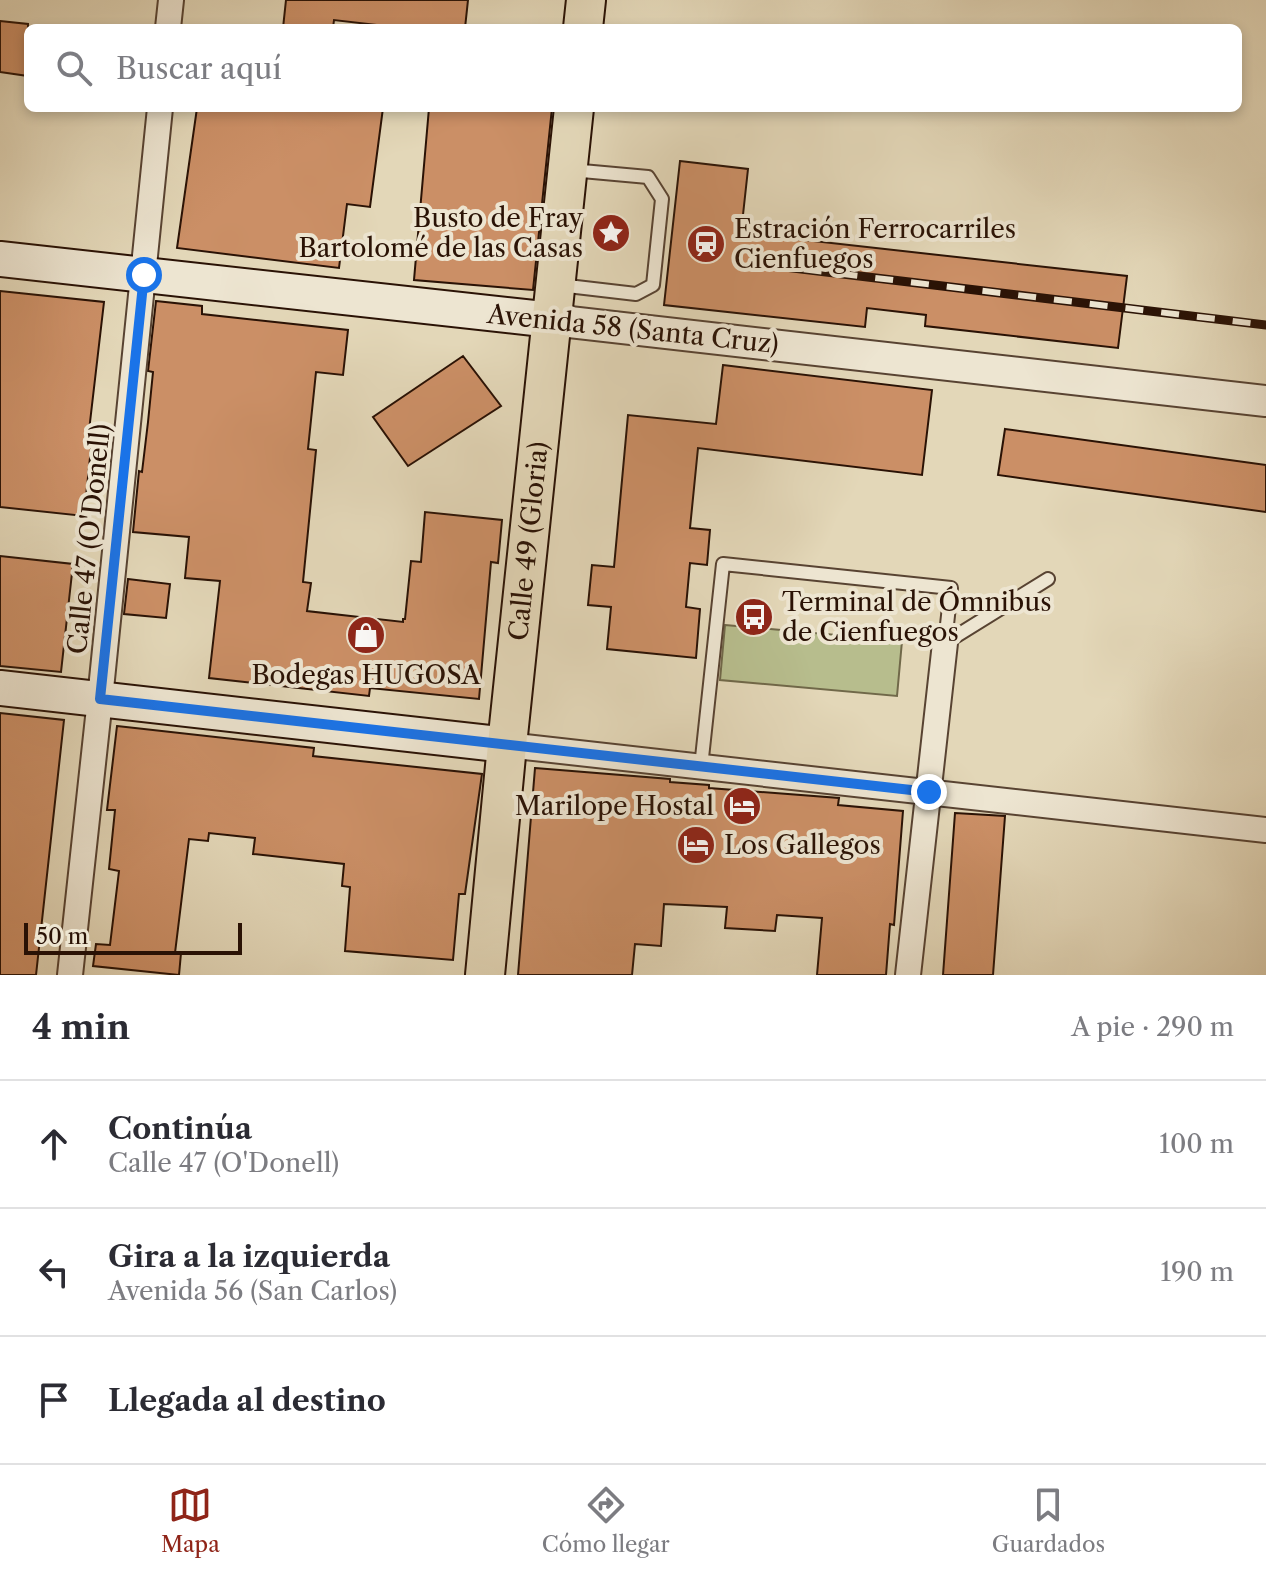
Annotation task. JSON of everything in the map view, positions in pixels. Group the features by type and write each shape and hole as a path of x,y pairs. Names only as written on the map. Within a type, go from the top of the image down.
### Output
{"main road":[{"path":"583,24 586,0"},
{"name":"Calle 49 (Gloria)","path":"485,975 574,112"},
{"name":"Avenida 58 (Santa Cruz)","path":"0,259 144,275 554,302"},
{"path":"0,688 507,745"}],"street":[{"path":"168,24 171,0"},
{"name":"Calle 47 (O'Donell)","path":"70,975 160,112"},
{"name":"Avenida 58 (Santa Cruz)","path":"554,302 1266,401"},
{"path":"908,975 945,643"},
{"path":"507,745 1266,830"}],"lane":[{"path":"554,302 636,294 653,285 662,199 648,177 568,169"},
{"path":"701,767 723,564 951,588 945,643"},
{"path":"945,643 1048,579"}],"green space":[{"path":"725,625 902,641 897,696 720,680"}],"building":[{"path":"286,0 468,0 465,24 368,24 334,20 334,24 283,24"},
{"path":"0,21 28,24 24,24 24,75 0,72"},
{"path":"196,112 382,112 370,207 347,204 339,268 177,248"},
{"path":"429,112 552,112 533,290 414,280"},
{"path":"680,161 748,169 741,233 1127,276 1118,348 925,326 926,315 867,308 865,327 664,305"},
{"path":"0,291 104,302 87,448 91,448 84,516 0,507"},
{"path":"156,301 202,306 202,314 348,330 343,375 316,372 308,449 316,450 303,582 311,583 307,611 403,622 411,561 421,562 425,512 502,520 498,563 491,562 479,699 370,688 369,696 209,678 220,581 185,578 189,537 133,532 153,372 148,371"},
{"path":"463,356 501,406 408,466 373,417"},
{"path":"723,365 932,390 922,475 698,448 690,528 710,530 707,565 690,563 686,607 700,609 696,658 607,649 611,607 588,605 592,565 614,567 628,415 716,424"},
{"path":"1005,429 1266,465 1266,512 998,475"},
{"path":"0,556 73,564 61,672 0,666"},
{"path":"128,579 170,584 166,618 124,614"},
{"path":"0,713 64,720 36,975 0,975"},
{"path":"117,726 314,748 313,756 482,774 465,894 459,894 453,960 345,951 350,887 342,886 344,864 253,854 255,838 209,833 208,841 189,839 175,953 181,953 179,975 93,966 96,944 110,945 119,871 109,869 115,810 107,810"},
{"path":"535,768 670,779 670,782 709,785 709,788 839,798 838,805 903,811 894,925 890,924 886,975 817,975 822,918 777,915 775,931 725,928 727,907 664,904 661,946 635,944 632,975 518,975"},
{"path":"955,813 1005,816 993,975 943,975"}],"railway":[{"path":"768,265 1266,325"}],"place":[{"name":"Busto de Fray Bartolomé de las Casas","path":"611,233"},
{"name":"Estración Ferrocarriles Cienfuegos","path":"706,244"},
{"name":"Terminal de Ómnibus de Cienfuegos","path":"754,617"},
{"name":"Bodegas HUGOSA","path":"366,635"},
{"name":"Marilope Hostal","path":"742,806"},
{"name":"Los Gallegos","path":"696,845"}],"route":[{"path":"144,275 100,699 929,792"}]}
